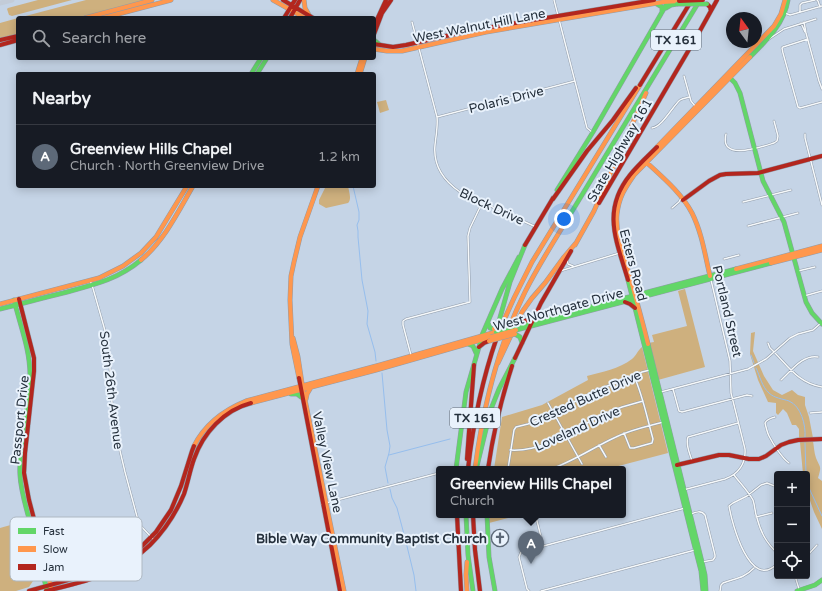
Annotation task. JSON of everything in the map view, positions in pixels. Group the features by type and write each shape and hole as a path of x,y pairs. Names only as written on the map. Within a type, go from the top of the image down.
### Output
{"main road":[{"path":"93,16 154,1 171,0"},
{"path":"287,16 293,5 300,0"},
{"path":"304,0 305,8 311,16"},
{"path":"376,21 386,0"},
{"path":"376,29 382,13 391,0"},
{"name":"TX 161","path":"467,466 475,415 483,380 503,322 514,298 526,274 691,0"},
{"name":"TX 161","path":"475,466 486,397 510,322 531,279 700,0"},
{"name":"State Highway 161","path":"489,466 496,424 506,387 515,358 529,327 557,273 718,0"},
{"name":"Esters Road","path":"750,54 766,41 777,25 785,13 787,0"},
{"name":"Esters Road","path":"704,591 705,575 702,562 634,298 614,230 613,217 619,195 630,174 645,161 777,25 787,0"},
{"path":"109,16 154,1"},
{"path":"275,1 293,5 303,16"},
{"path":"275,1 283,7 286,16"},
{"path":"284,1 310,16"},
{"path":"456,466 466,392 481,337 488,320 525,245 593,132 668,1"},
{"path":"655,2 662,6 663,11"},
{"name":"West Walnut Hill Lane","path":"376,50 394,52 484,30 655,2 706,2"},
{"path":"706,2 710,7 711,12"},
{"path":"663,11 671,5 678,3"},
{"path":"0,40 16,36"},
{"path":"0,45 16,41"},
{"path":"376,42 384,46"},
{"name":"West Walnut Hill Lane","path":"376,44 393,47 418,45"},
{"path":"252,72 260,60"},
{"path":"258,72 265,60"},
{"path":"359,72 363,60"},
{"path":"553,199 587,151 613,120 645,76"},
{"path":"728,76 735,83 740,93 764,184 782,217 804,296 809,309 822,323"},
{"path":"594,211 652,80"},
{"path":"682,199 719,176 730,174 751,174 822,156"},
{"name":"Portland Street","path":"645,161 682,199 692,213 698,229 710,278"},
{"path":"0,309 17,302 99,278 128,263 141,253 156,237 185,188"},
{"path":"0,304 17,302 92,285 116,277 131,268 145,257 160,240 192,188"},
{"name":"Valley View Lane","path":"317,188 298,244 293,268 290,289 292,344 297,374 304,399 325,503 340,591"},
{"path":"176,205 181,207"},
{"path":"493,373 522,312 575,244"},
{"path":"490,357 510,282 525,245"},
{"name":"West Northgate Drive","path":"794,256 822,246"},
{"name":"West Northgate Drive","path":"301,388 312,388 481,337 529,327 673,287 822,250"},
{"name":"Esters Road","path":"621,253 652,369"},
{"path":"630,287 624,300 635,308"},
{"name":"Passport Drive","path":"17,302 28,343 34,358 34,373 24,473 32,517"},
{"name":"West Northgate Drive","path":"516,330 532,322 546,318 600,307"},
{"path":"479,347 491,335 528,320 536,313 538,317 546,318"},
{"path":"488,320 491,335"},
{"path":"491,335 516,330 522,343"},
{"name":"West Northgate Drive","path":"412,358 467,344 481,337"},
{"name":"Valley View Lane","path":"292,338 295,344 302,379 301,388"},
{"path":"467,344 473,346 477,354"},
{"path":"476,466 480,457 491,408 515,358"},
{"path":"467,466 474,365"},
{"path":"292,388 296,384 297,374"},
{"name":"West Northgate Drive","path":"301,388 317,382 356,374"},
{"path":"302,379 307,383 317,382"},
{"path":"142,550 166,526 175,511 184,492 187,475 206,434 220,420 239,405 292,388 301,388"},
{"path":"239,405 289,394 301,388"},
{"path":"289,394 298,395 304,399 312,388"},
{"path":"676,465 725,454 745,458 763,458 786,442 822,439"},
{"path":"457,518 461,591"},
{"path":"466,518 468,555 473,591"},
{"path":"473,518 480,591"},
{"path":"486,518 489,557 495,591"},
{"name":"Esters Road","path":"698,550 704,591"},
{"path":"467,591 466,572 468,555"},
{"name":"Valley View Lane","path":"339,578 344,591"},
{"path":"799,591 815,585 822,580"},
{"path":"29,591 49,589 83,581"}],"street":[{"path":"554,0 588,128 593,132"},
{"path":"785,13 790,15 821,7 816,0 800,5 800,12"},
{"path":"766,41 784,29 816,19"},
{"name":"Block Drive","path":"412,22 437,117 438,124 435,156 440,171 445,179 460,192 536,227"},
{"path":"804,22 806,33"},
{"path":"802,23 822,89"},
{"path":"777,25 784,29"},
{"path":"808,39 783,47 783,54 798,107 800,108 822,102"},
{"path":"684,76 691,101 697,108"},
{"name":"Polaris Drive","path":"437,117 575,81"},
{"path":"652,128 656,128 680,101 690,97"},
{"path":"726,134 724,139 726,146 731,150 742,150 774,143 777,141 778,136 774,121"},
{"path":"805,134 822,205"},
{"path":"743,202 791,190"},
{"path":"672,208 682,199"},
{"path":"412,358 402,325 403,321 470,302 468,236 470,228 482,203"},
{"path":"748,226 798,213"},
{"path":"557,273 574,266 621,253"},
{"path":"569,254 567,260 568,264 574,266"},
{"path":"724,259 739,255"},
{"path":"798,271 815,267"},
{"name":"Portland Street","path":"710,278 730,361 731,393 745,448 745,458"},
{"name":"South 26th Avenue","path":"90,280 105,331 109,351 113,421 136,517"},
{"path":"804,296 822,291"},
{"path":"658,393 748,369 766,359 790,338 798,334 811,331 822,323"},
{"path":"768,343 770,348 801,380 809,384 822,387"},
{"path":"781,380 802,360 810,356 818,357"},
{"name":"Crested Butte Drive","path":"510,450 516,427 554,414 590,394 652,369"},
{"path":"624,433 630,448 652,443 653,439 639,386 634,376"},
{"path":"673,389 680,412 747,395 752,396"},
{"name":"Loveland Drive","path":"510,450 522,450 552,442 602,415 622,407 643,402"},
{"path":"548,403 582,464"},
{"path":"810,413 822,412"},
{"path":"775,417 771,418 765,423 769,437 789,463"},
{"path":"559,466 624,433 665,422"},
{"path":"692,461 687,442 688,437 738,423"},
{"path":"599,445 606,457"},
{"path":"508,466 510,450"},
{"path":"683,490 725,479 734,475 741,467 745,458"},
{"path":"325,503 436,474"},
{"path":"734,475 749,494 754,505 756,517 766,541 774,551"},
{"path":"774,486 764,484 729,506 737,537 744,554 759,571 766,572 774,568"},
{"path":"529,591 527,589 519,557 521,552 687,507"},
{"path":"689,514 700,511 704,513 710,535 715,557 713,560 702,562"},
{"path":"756,517 772,513"},
{"path":"536,518 543,545"},
{"name":"South 26th Avenue","path":"142,528 153,539"},
{"path":"810,553 818,546"},
{"path":"541,591 698,550"},
{"path":"720,591 722,583 746,576 755,568"},
{"path":"796,579 799,591"}],"shaded area":[{"path":"38,0 72,0 12,16 9,15 8,8"},
{"path":"86,0 149,0 89,16 26,16"},
{"path":"16,19 16,35 0,39 0,23"},
{"path":"386,100 389,110 380,113 377,102"},
{"path":"325,188 348,188 350,200 348,203 326,208 319,204 319,200"},
{"path":"685,289 705,367 658,380 648,343 654,342 652,335 687,326 678,291"},
{"path":"755,332 753,351 764,376 773,390 782,395 792,390 798,395 805,397 805,405 813,438 799,439 799,429 796,425 792,425 787,413 783,409 778,415 776,413 776,403 768,402 758,380 750,354 751,333"},
{"path":"642,347 668,453 618,466 494,466 502,417 542,405 588,380 587,376 622,365 633,358"},
{"path":"813,441 815,456 820,467 818,478 822,481 822,529 810,501 810,471 803,471 800,442"},
{"path":"490,518 508,518 489,523"},
{"path":"10,525 10,581 33,581 29,587 16,591 0,591 0,528"}],"waterway":[{"path":"353,188 359,212 359,220 357,225 362,280 368,311 367,324 376,361"},
{"path":"751,355 754,363"},
{"path":"756,368 763,385 771,395 793,403 800,411 805,427 805,437"},
{"path":"382,373 387,430 390,446 385,467 388,483"},
{"path":"389,455 450,439"},
{"path":"805,443 806,471"},
{"path":"390,489 405,538 414,575 416,591"},
{"path":"810,490 822,516"}],"taxiway":[{"path":"0,3 12,0"}],"traffic: fast":[{"path":"557,190 593,132 669,0"},
{"path":"565,223 700,0"},
{"path":"750,57 779,24 783,17 788,0"},
{"path":"657,4 662,7 662,12"},
{"path":"666,8 677,4"},
{"path":"677,4 707,4"},
{"path":"376,42 380,45"},
{"path":"252,72 260,60"},
{"path":"258,72 266,60"},
{"path":"729,77 735,83 740,93 763,181 784,222 806,302 812,313 822,324"},
{"path":"494,339 510,282 525,245"},
{"path":"482,335 502,289 519,257"},
{"path":"0,309 104,281 132,267 141,260"},
{"path":"516,330 771,263"},
{"path":"518,326 736,269"},
{"path":"628,280 701,571 703,591"},
{"path":"14,300 27,346 30,365 28,400 22,437 20,462 20,475 24,502 28,517"},
{"path":"488,323 490,328 494,329"},
{"path":"496,332 518,326"},
{"path":"515,334 520,337 522,343"},
{"path":"456,466 466,392 481,340"},
{"path":"468,344 473,346 476,353"},
{"path":"648,344 702,562 706,591"},
{"path":"477,466 491,409 499,389 515,358"},
{"path":"291,394 297,394 301,397"},
{"path":"466,518 468,555 473,591"},
{"path":"487,518 489,557 495,591"},
{"path":"797,591 815,585 822,580"},
{"path":"45,581 47,591"}],"traffic: slow":[{"path":"92,16 152,0"},
{"path":"111,16 171,0"},
{"path":"273,0 301,16"},
{"path":"304,0 305,8 309,15"},
{"path":"657,147 774,26 781,14 785,0"},
{"path":"376,49 402,51 486,32 663,2 679,1"},
{"path":"648,344 618,235 617,214 621,198 634,175 750,57"},
{"path":"358,72 361,60"},
{"path":"361,72 364,60"},
{"path":"500,329 532,262 640,85"},
{"path":"594,211 646,93"},
{"path":"644,160 676,191 692,213 701,236 710,276"},
{"path":"0,304 99,278 123,266 141,253 156,237 186,188"},
{"path":"141,260 164,235 192,188"},
{"path":"299,378 292,344 290,300 291,276 300,237 317,188"},
{"path":"575,245 594,211"},
{"path":"475,466 482,423 492,378 506,335 530,283 565,223"},
{"path":"498,363 522,312 575,244"},
{"path":"736,269 822,246"},
{"path":"771,263 822,250"},
{"path":"494,329 521,322"},
{"path":"491,337 516,330"},
{"path":"194,446 198,438 209,424 223,413 246,401 496,332"},
{"path":"489,341 515,334"},
{"path":"251,403 376,370 491,337"},
{"path":"293,338 344,591"},
{"path":"306,399 310,389"},
{"path":"467,562 467,591"},
{"path":"50,581 52,591"}],"traffic: jam":[{"path":"283,0 310,16"},
{"path":"285,16 295,0"},
{"path":"291,16 300,0"},
{"path":"376,22 386,0"},
{"path":"376,29 382,13 391,0"},
{"path":"376,44 393,47 406,45 468,31 654,0"},
{"path":"679,1 703,0"},
{"path":"599,203 717,0"},
{"path":"640,85 690,3"},
{"path":"707,4 711,11"},
{"path":"0,40 16,36"},
{"path":"0,45 16,41"},
{"path":"553,199 587,151 613,120 636,88"},
{"path":"628,280 616,240 614,227 616,201 621,188 630,175 657,147"},
{"path":"683,200 720,175 758,173 822,156"},
{"path":"525,245 553,198"},
{"path":"515,358 541,303 571,251"},
{"path":"19,299 34,358 24,473 33,517"},
{"path":"625,302 635,308"},
{"path":"521,322 528,320 534,315"},
{"path":"468,466 479,402 497,337"},
{"path":"479,347 489,341"},
{"path":"467,459 474,365"},
{"path":"488,466 498,417 512,366"},
{"path":"299,378 340,591"},
{"path":"142,552 150,545 170,521 184,494 193,463 203,440 223,417 241,406 251,403"},
{"path":"677,465 719,455 759,459 766,456 781,445 789,442 822,439"},
{"path":"142,546 156,532 171,510 181,486 194,446"},
{"path":"457,518 461,591"},
{"path":"473,518 480,591"},
{"path":"29,591 64,581"},
{"path":"46,591 85,581"}],"place":[{"name":"Bible Way Community Baptist Church","path":"500,538"},
{"name":"Greenview Hills Chapel","path":"531,564"}]}
